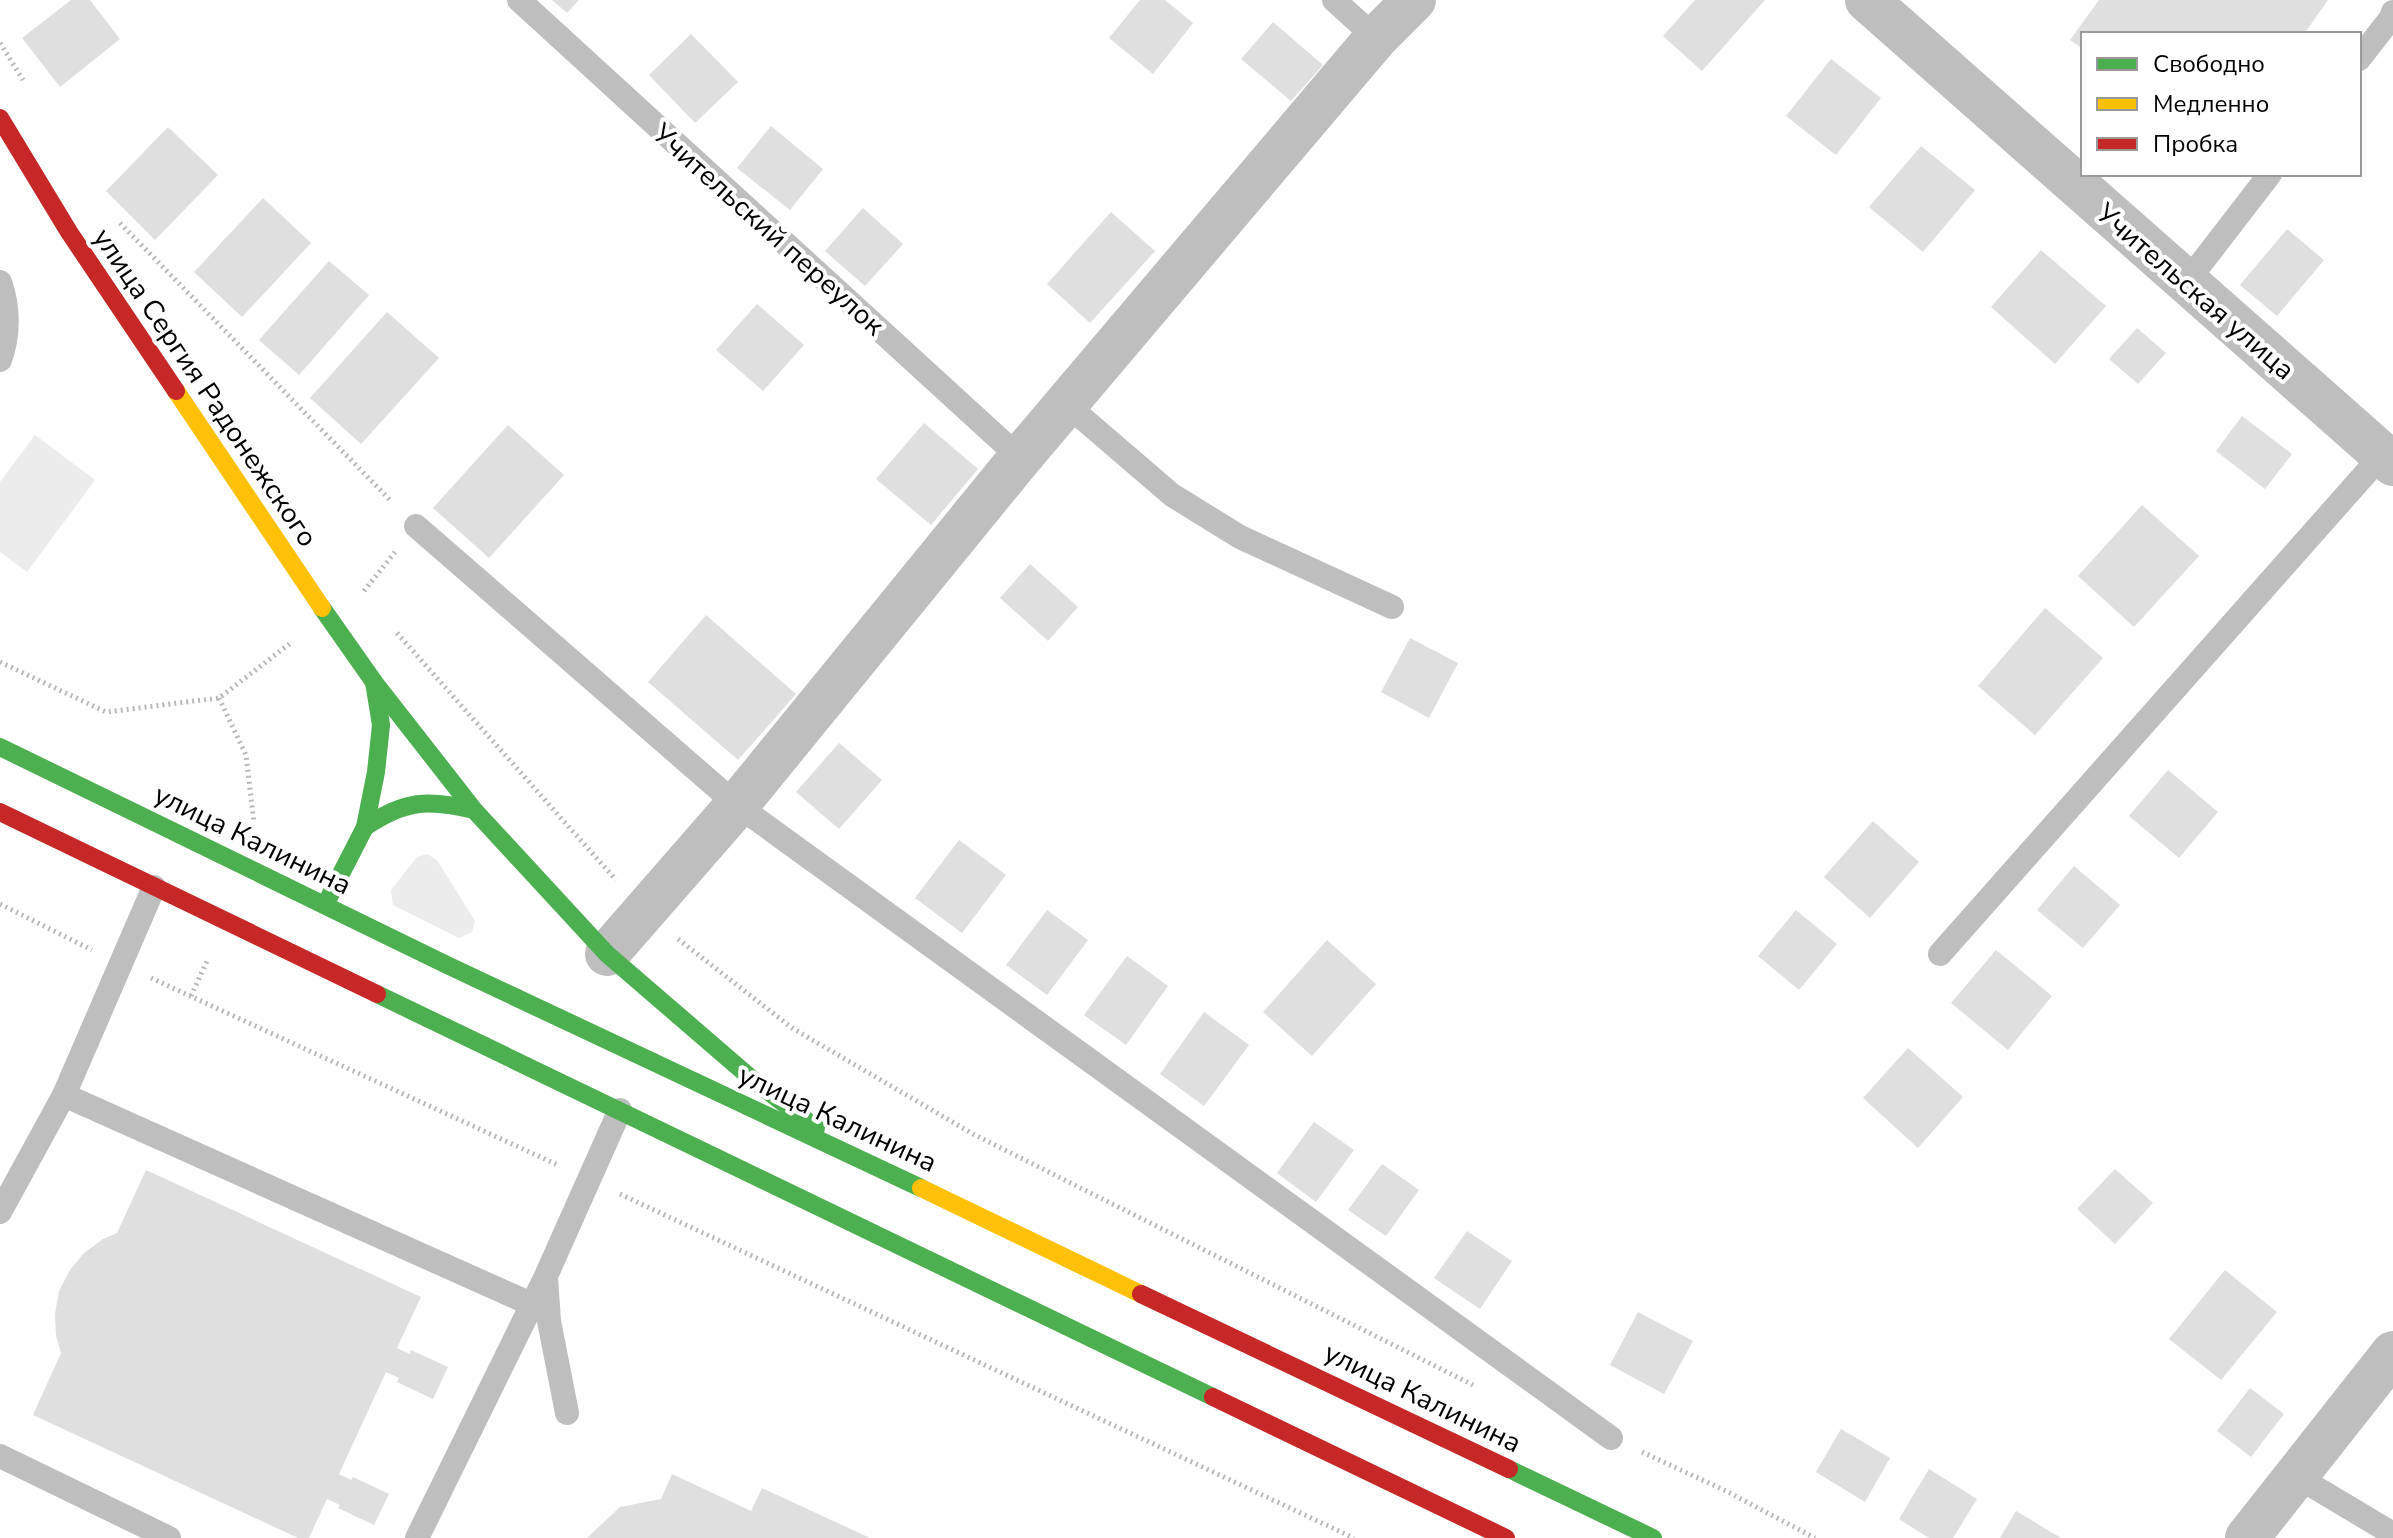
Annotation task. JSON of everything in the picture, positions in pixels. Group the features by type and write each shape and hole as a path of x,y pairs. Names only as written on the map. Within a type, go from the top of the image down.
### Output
{"main road":[{"name":"улица Сергия Радонежского","path":"0,118 69,232 328,617 374,682 474,810 607,954 752,1079 853,1156"},
{"name":"улица Сергия Радонежского","path":"322,912 365,827 381,725 374,682"},
{"name":"улица Калинина","path":"0,747 322,912 853,1156 1653,1538"},
{"path":"365,827 386,811 412,802 441,802 474,810"},
{"path":"0,812 154,887 304,951 620,1110 1506,1538"}],"street":[{"path":"607,954 737,805 1020,458 1376,38 1414,0"},
{"name":"Учительская улица","path":"1877,3 2186,283 2388,460"},
{"path":"2247,1538 2393,1353"}],"lane":[{"name":"Учительский переулок","path":"519,0 1020,458"},
{"path":"1334,0 1376,38"},
{"path":"2361,56 2393,12"},
{"path":"2186,283 2268,176"},
{"path":"0,282 7,320 0,360"},
{"path":"1066,404 1172,495 1240,537 1392,607"},
{"name":"Учительская улица","path":"1940,954 2388,460"},
{"path":"416,526 737,805 1611,1438"},
{"path":"0,1212 64,1095 154,887"},
{"path":"64,1095 531,1304"},
{"path":"417,1538 546,1276 620,1110"},
{"path":"546,1276 549,1321 567,1413"},
{"path":"0,1456 169,1538"},
{"path":"2296,1476 2393,1534"}],"path":[{"path":"0,43 25,83"},
{"path":"111,214 416,526 362,593"},
{"path":"394,628 623,889"},
{"path":"0,662 106,712 219,698 298,638"},
{"path":"219,698 246,755 255,834"},
{"path":"0,904 101,954"},
{"path":"675,937 792,1028 973,1134 1483,1389"},
{"path":"191,996 212,951"},
{"path":"141,973 563,1167"},
{"path":"612,1191 1354,1538"},
{"path":"1611,1438 1726,1491 1815,1538"}],"shaded area":[{"path":"35,435 95,480 27,572 0,552 0,482"},
{"path":"427,854 437,860 475,921 472,932 459,938 393,905 391,890 417,857"}],"building":[{"path":"71,0 90,0 120,39 60,87 22,38"},
{"path":"552,0 579,0 567,13"},
{"path":"1140,0 1165,0 1193,23 1153,74 1109,38"},
{"path":"1695,0 1765,0 1702,71 1663,36"},
{"path":"2099,0 2328,0 2305,32 2081,32 2081,48 2070,40"},
{"path":"1273,22 1323,65 1291,101 1241,59"},
{"path":"691,34 738,82 695,123 649,75"},
{"path":"1831,59 1881,98 1836,155 1786,116"},
{"path":"771,126 823,169 790,210 737,168"},
{"path":"168,127 218,175 155,240 106,191"},
{"path":"1921,146 1975,190 1923,252 1869,207"},
{"path":"263,198 311,243 242,317 194,272"},
{"path":"863,208 903,244 865,286 825,251"},
{"path":"1111,212 1155,251 1090,323 1047,284"},
{"path":"2287,229 2324,260 2277,316 2240,285"},
{"path":"2041,250 2106,306 2055,364 1991,307"},
{"path":"329,261 369,295 299,375 259,340"},
{"path":"757,304 804,345 763,391 716,350"},
{"path":"387,312 439,358 361,444 310,398"},
{"path":"2137,328 2166,353 2138,384 2109,359"},
{"path":"2242,416 2292,454 2265,489 2216,451"},
{"path":"924,423 978,469 931,525 876,479"},
{"path":"508,425 564,475 489,558 433,508"},
{"path":"2142,505 2199,556 2134,627 2078,576"},
{"path":"1030,564 1078,607 1048,641 1000,598"},
{"path":"2045,608 2103,658 2035,735 1978,686"},
{"path":"706,615 796,694 738,760 648,682"},
{"path":"1410,638 1458,663 1429,718 1381,692"},
{"path":"839,743 882,780 839,829 796,792"},
{"path":"2168,770 2218,812 2179,858 2129,816"},
{"path":"1873,821 1919,862 1870,918 1824,877"},
{"path":"959,840 1006,875 962,933 915,898"},
{"path":"2074,866 2120,905 2083,948 2037,910"},
{"path":"1047,910 1088,940 1047,995 1006,965"},
{"path":"1796,910 1837,944 1799,990 1758,956"},
{"path":"1327,940 1376,984 1312,1056 1263,1012"},
{"path":"1996,950 2052,996 2008,1050 1951,1003"},
{"path":"1127,956 1168,986 1126,1045 1084,1015"},
{"path":"1204,1012 1249,1045 1204,1106 1160,1074"},
{"path":"1908,1048 1963,1097 1918,1148 1863,1098"},
{"path":"1314,1122 1354,1150 1316,1202 1277,1173"},
{"path":"1382,1164 1419,1190 1386,1236 1348,1210"},
{"path":"2115,1169 2153,1203 2115,1244 2077,1209"},
{"path":"146,1170 421,1297 397,1348 410,1354 411,1350 448,1367 433,1399 397,1382 399,1378 386,1372 339,1474 351,1480 353,1477 389,1494 374,1525 338,1508 340,1505 327,1499 309,1538 298,1538 33,1415 61,1353 55,1314 59,1291 84,1253 117,1233"},
{"path":"1467,1231 1512,1261 1480,1309 1434,1278"},
{"path":"2225,1270 2277,1312 2221,1380 2169,1339"},
{"path":"1638,1312 1693,1341 1664,1394 1610,1365"},
{"path":"2250,1388 2284,1414 2251,1457 2217,1431"},
{"path":"1841,1429 1890,1458 1865,1502 1816,1472"},
{"path":"1929,1469 1977,1499 1953,1538 1929,1538 1899,1519"},
{"path":"672,1474 751,1511 762,1488 870,1538 587,1538 620,1507 661,1499"},
{"path":"2016,1511 2061,1538 2000,1538"}],"traffic: fast":[{"path":"322,608 374,682 474,810 607,954 752,1079 816,1128"},
{"path":"325,905 365,827 381,725 374,682"},
{"path":"0,747 447,965 921,1188"},
{"path":"365,827 392,811 417,804 443,804 474,810"},
{"path":"377,994 1213,1397"},
{"path":"1509,1469 1653,1538"}],"traffic: slow":[{"path":"176,391 322,608"},
{"path":"921,1188 1141,1294"}],"traffic: jam":[{"path":"0,118 69,232 176,391"},
{"path":"0,812 377,994"},
{"path":"1141,1294 1509,1469"},
{"path":"1213,1397 1506,1538"}]}
